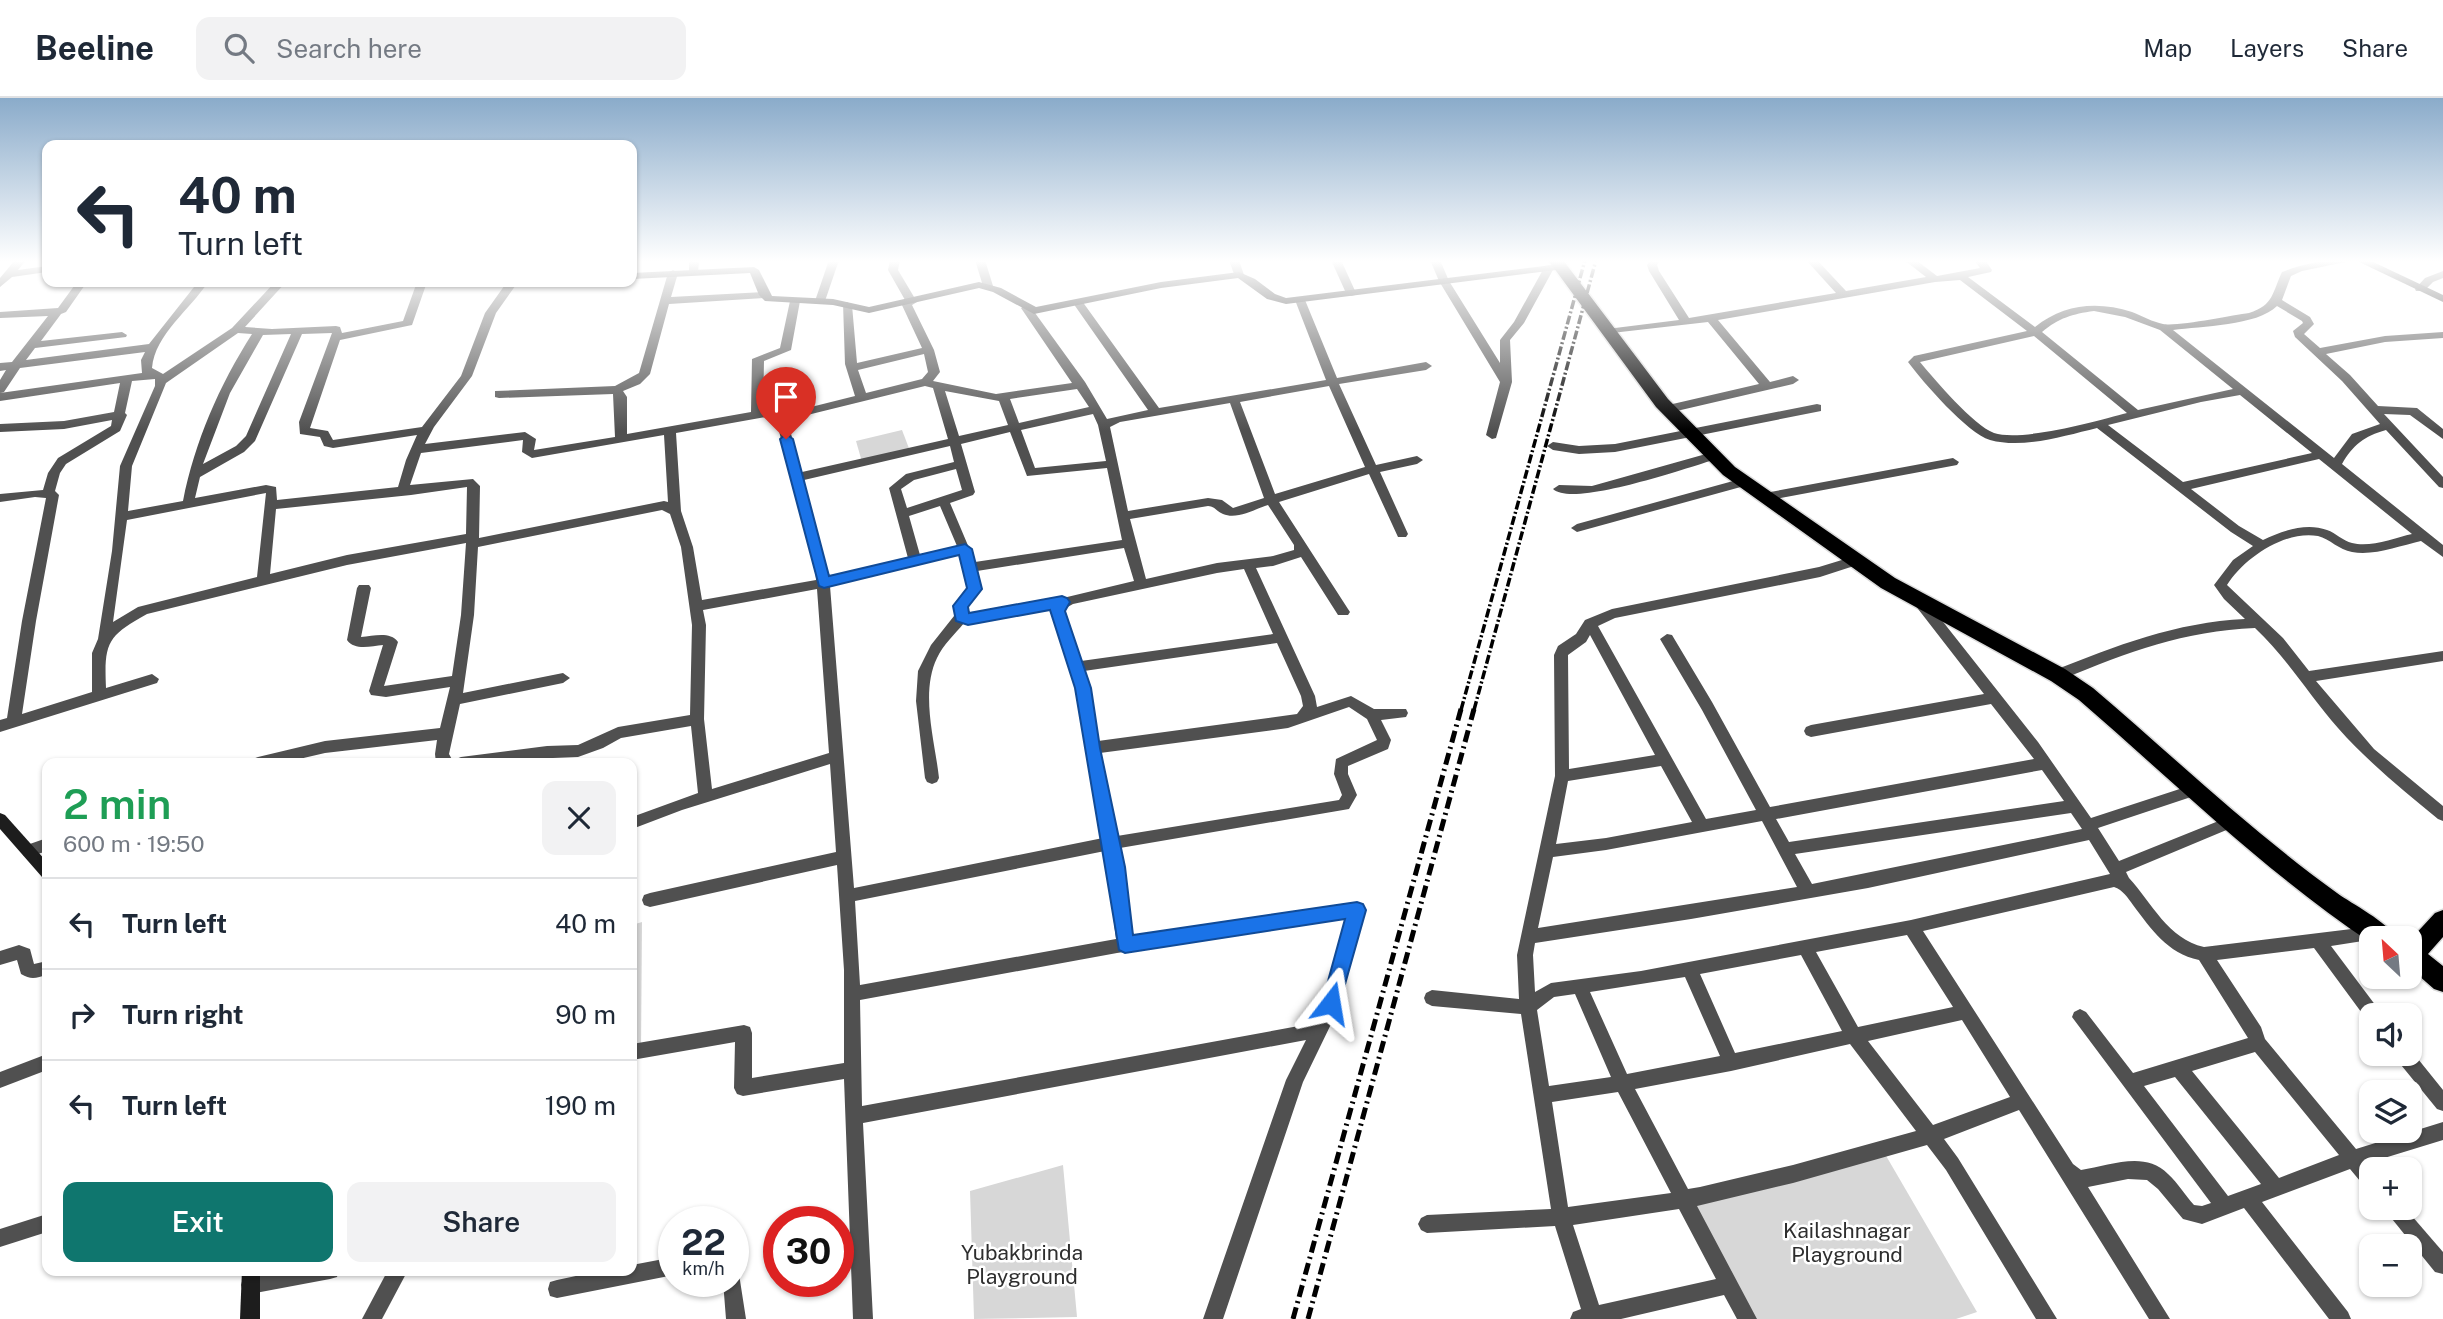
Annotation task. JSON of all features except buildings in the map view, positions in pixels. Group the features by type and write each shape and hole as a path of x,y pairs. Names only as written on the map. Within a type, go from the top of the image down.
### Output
{"highway":[{"path":"1598,317 1665,406 1689,433 1744,482 1856,561 1920,602 2058,675 2106,710 2313,892 2366,926"},
{"path":"2422,942 2443,920"},
{"path":"2422,964 2443,981"}],"street":[{"path":"0,389 10,367 32,345 53,317"},
{"path":"159,378 145,368 154,347 177,317"},
{"path":"0,397 127,379 159,378 236,330 248,317"},
{"path":"335,338 408,323 410,317"},
{"path":"406,490 405,482 426,430 462,384 471,366 487,317"},
{"path":"499,394 617,390 636,381 644,374 660,317"},
{"path":"757,415 758,359 786,350 792,317"},
{"path":"848,317 852,368 862,399"},
{"path":"902,514 969,492 932,384 933,372 928,350 915,317"},
{"path":"1033,317 1082,385 1104,425 1129,543 1142,585"},
{"path":"1088,317 1156,412"},
{"path":"1307,317 1333,383 1402,534"},
{"path":"1466,317 1506,382"},
{"path":"1492,435 1506,382 1505,340 1523,317"},
{"path":"1683,317 1686,321"},
{"path":"1607,332 1716,317"},
{"path":"2014,317 2136,415"},
{"path":"2054,317 2034,333 1918,358 1914,362 1979,429 1997,438 2024,437 2099,424 2194,400 2243,391"},
{"path":"2134,317 2164,328 2443,552"},
{"path":"2164,328 2244,317"},
{"path":"2303,317 2309,324 2298,331 2346,377 2443,484"},
{"path":"1710,318 1767,386"},
{"path":"236,330 259,332 336,329 304,431 324,434 328,443 333,444 426,430"},
{"path":"194,475 240,449 251,438 299,331"},
{"path":"188,504 194,475 230,383 259,332"},
{"path":"32,345 122,335"},
{"path":"2318,352 2385,339 2443,335"},
{"path":"10,367 154,347"},
{"path":"852,368 928,350"},
{"path":"1104,425 1117,419 1426,366"},
{"path":"99,696 98,651 104,638 118,551 126,466 159,392 159,378"},
{"path":"48,493 57,466 116,428 127,379"},
{"path":"1665,406 1793,380"},
{"path":"781,418 932,384 1004,398 1082,385"},
{"path":"617,390 621,397 621,438 637,438"},
{"path":"1004,398 1031,473 1111,464"},
{"path":"1234,400 1272,500 1343,612"},
{"path":"1553,446 1579,450 1606,449 1818,408"},
{"path":"797,477 1097,410"},
{"path":"2375,410 2413,411 2443,434"},
{"path":"418,449 526,436 530,439 528,452 532,454 637,438 757,415 774,413 781,418 824,583 846,896 863,1319"},
{"path":"0,428 64,425 121,415"},
{"path":"2099,424 2235,529 2263,546"},
{"path":"2336,464 2354,437 2388,426"},
{"path":"670,431 675,511 687,547 699,625 697,719 706,798"},
{"path":"2180,487 2323,454"},
{"path":"1559,489 1592,490 1713,456"},
{"path":"1123,516 1208,502 1218,503 1225,510 1233,512 1373,468 1417,460"},
{"path":"1765,497 1953,462"},
{"path":"915,562 896,493 898,484 910,477 961,464"},
{"path":"1577,528 1744,482"},
{"path":"272,505 472,484 473,540 457,680 441,758"},
{"path":"120,517 272,490 263,580"},
{"path":"0,498 48,493 53,495 29,621 15,721"},
{"path":"932,778 923,684 926,667 961,617 961,606 974,589 965,549 944,502"},
{"path":"104,638 113,628 143,610 403,548 473,540 664,505 675,511"},
{"path":"2423,536 2351,548 2330,535 2311,532 2278,539 2249,552 2225,574 2221,585 2229,597 2278,642 2369,753 2443,815"},
{"path":"970,567 1129,543"},
{"path":"961,617 968,619 1062,602 1217,568 1288,557 1300,552 1300,545"},
{"path":"697,607 824,583 965,549"},
{"path":"1729,1285 1589,1318 1562,1217 1528,1007 1525,955 1562,776 1561,655 1563,649 1581,638 1590,624 1612,614 1820,572 1856,561"},
{"path":"1248,565 1308,696 1310,708 1302,718"},
{"path":"364,588 354,640 391,642 376,691 386,692 457,680"},
{"path":"1062,602 1057,607 1078,667 1091,748 1111,843 1125,945"},
{"path":"1920,602 2043,763 2091,829 2120,876 2177,946 2190,953 2204,954 2317,939 2359,936"},
{"path":"2058,675 2147,638 2191,629 2257,623"},
{"path":"1590,624 1702,827"},
{"path":"1078,667 1280,638"},
{"path":"1667,639 1707,706 1808,892"},
{"path":"2305,677 2443,656"},
{"path":"454,700 563,678"},
{"path":"0,726 152,679"},
{"path":"1811,731 1994,698"},
{"path":"846,896 1111,843 1344,806 1350,795 1341,774 1341,762 1383,744 1384,740 1372,715 1351,701 1287,722 1091,748"},
{"path":"1372,715 1401,713"},
{"path":"546,758 578,751 618,733 697,719"},
{"path":"279,758 325,747 446,733"},
{"path":"637,821 835,757"},
{"path":"1562,776 1665,759"},
{"path":"1547,851 1702,827 2043,763"},
{"path":"1528,937 1808,892 2091,829 2195,790"},
{"path":"1784,849 2074,806"},
{"path":"0,819 42,866"},
{"path":"1432,998 1528,1007 1551,990 1689,968 1911,927 2120,876 2231,822"},
{"path":"29,851 42,846"},
{"path":"650,900 843,857"},
{"path":"851,994 1125,945 1357,910 1331,1003 1295,1080 1213,1319"},
{"path":"1911,927 2024,1100 2160,1319"},
{"path":"2317,939 2364,1003"},
{"path":"1804,946 1853,1035 1952,1164 2047,1319"},
{"path":"0,958 19,952 24,954 27,969 32,972 42,969"},
{"path":"2204,954 2255,1033 2258,1043 2359,1167"},
{"path":"1689,968 1731,1063"},
{"path":"1580,987 1623,1084 1681,1199 1704,1236 1747,1319"},
{"path":"1544,1095 1623,1084 1731,1063 1965,1012"},
{"path":"2080,1017 2224,1205"},
{"path":"854,1115 1320,1030"},
{"path":"637,1051 744,1033 743,1088 852,1070"},
{"path":"2131,1082 2258,1043"},
{"path":"0,1080 42,1064"},
{"path":"2413,1066 2443,1103"},
{"path":"2179,1068 2275,1187"},
{"path":"1427,1224 1562,1217 1681,1199 1834,1164 1930,1135 2024,1100"},
{"path":"2067,1170 2078,1179 2134,1169 2147,1171 2158,1176 2189,1213 2202,1215 2275,1187 2443,1131"},
{"path":"2247,1197 2342,1319"},
{"path":"2404,1220 2442,1265"},
{"path":"0,1238 42,1225"},
{"path":"637,1273 658,1269"},
{"path":"250,1319 250,1278 270,1276"},
{"path":"372,1319 379,1311 396,1276"},
{"path":"557,1289 623,1276"},
{"path":"734,1297 736,1319"}],"green space":[{"path":"902,430 910,451 862,462 856,441"},
{"path":"642,922 641,1048 637,1048 637,924"},
{"name":"Kailashnagar Playground","path":"1885,1154 1977,1312 1956,1319 1755,1319 1695,1205"},
{"name":"Yubakbrinda Playground","path":"1063,1165 1077,1317 974,1319 970,1191"}],"railway":[{"path":"1461,710 1569,317"},
{"path":"1474,710 1581,317"},
{"path":"1293,1319 1461,709"},
{"path":"1308,1319 1474,709"}],"route":[{"path":"786,439 824,583 965,549 974,589 961,606 961,617 968,619 1062,602 1057,607 1083,688 1091,748 1116,867 1125,945 1357,910 1331,1003"}]}
